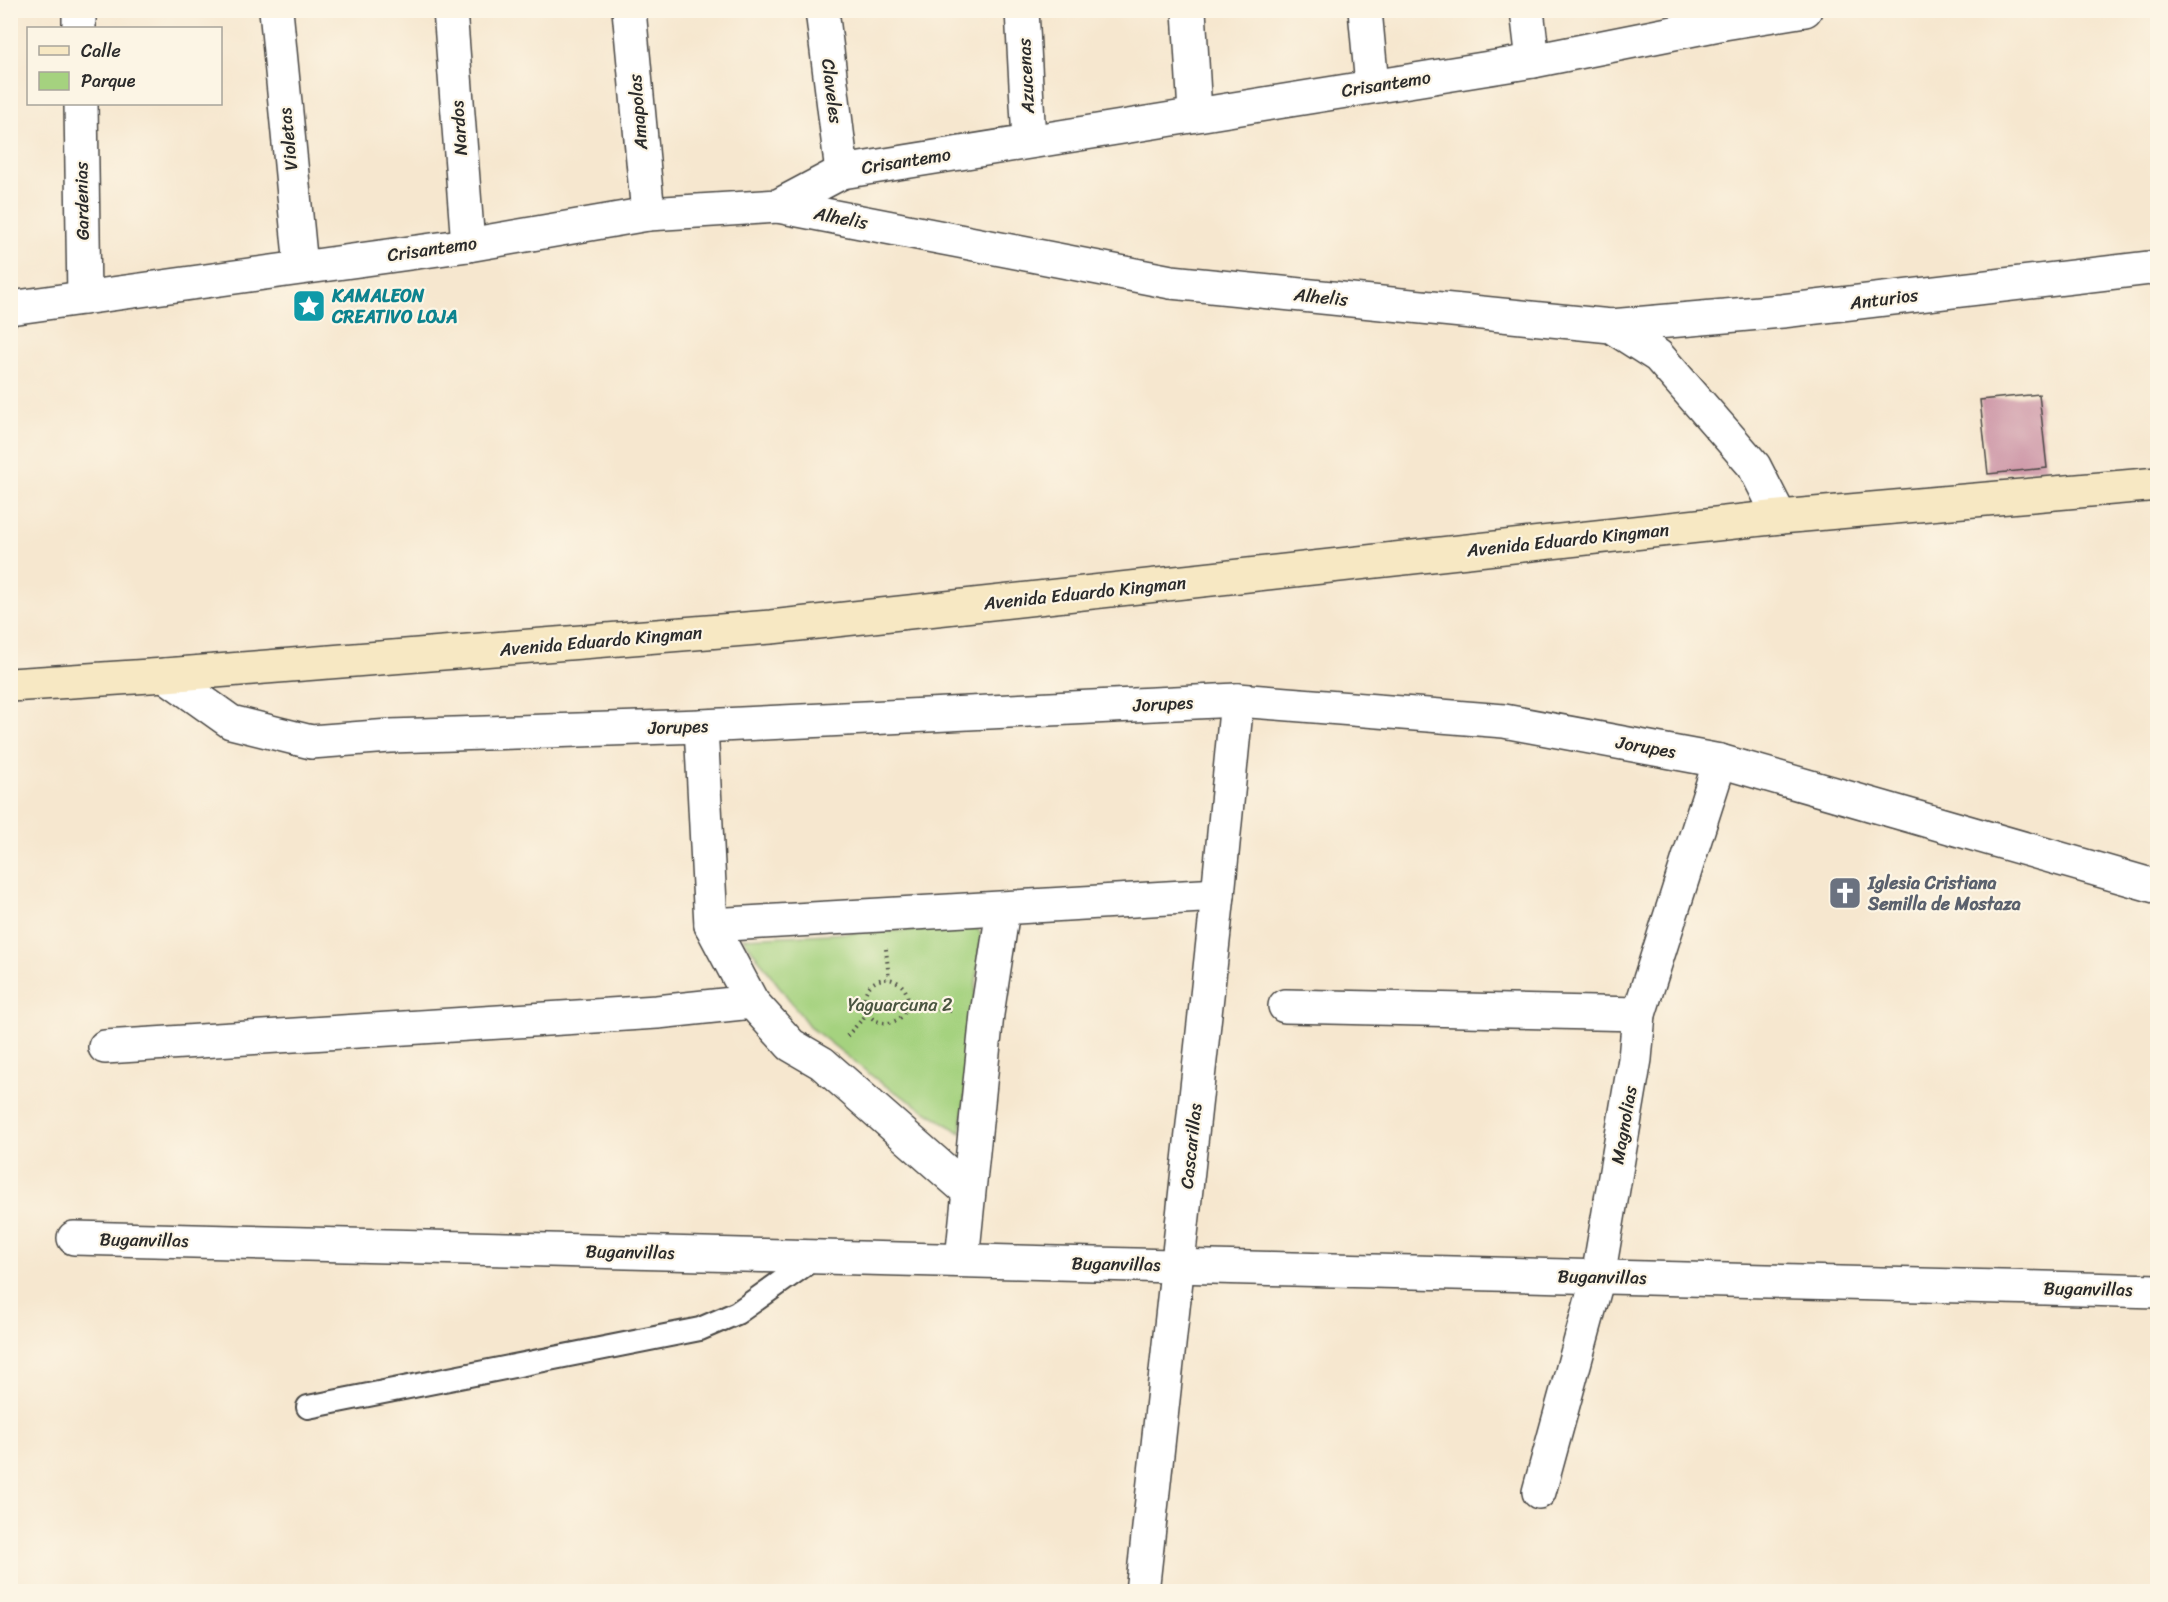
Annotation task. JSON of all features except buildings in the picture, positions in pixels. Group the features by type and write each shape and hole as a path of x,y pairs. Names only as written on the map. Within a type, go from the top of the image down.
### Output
{"main road":[{"name":"Avenida Eduardo Kingman","path":"10,685 165,675 771,627 1780,517 2157,484"}],"street":[{"path":"79,10 79,27"},
{"name":"Violetas","path":"276,10 301,267"},
{"name":"Nardos","path":"450,10 468,245"},
{"name":"Amapolas","path":"629,10 648,214"},
{"name":"Claveles","path":"822,10 842,172"},
{"name":"Azucenas","path":"1022,10 1029,141"},
{"path":"1189,10 1195,113"},
{"path":"1365,10 1372,86"},
{"path":"1527,10 1533,61"},
{"name":"Crisantemo","path":"10,308 468,245 648,214 778,206 842,172 1195,113 1533,61 1724,16 1805,10"},
{"name":"Gardenias","path":"81,105 84,298"},
{"name":"Alhelis","path":"778,206 1171,282 1611,326 1658,356 1754,466 1780,517"},
{"name":"Anturios","path":"1611,326 1782,311 2157,267"},
{"name":"Jorupes","path":"165,675 231,722 310,742 390,736 701,726 1237,700 1504,721 1720,761 2157,887"},
{"name":"Cascarillas","path":"1142,1592 1166,1349 1178,1266 1237,700"},
{"path":"701,726 711,925 752,1002 791,1045 822,1063 968,1191"},
{"name":"Magnolias","path":"1539,1492 1598,1277 1635,1059 1639,1014 1720,761"},
{"path":"711,925 1218,895"},
{"path":"962,1260 987,1014 1003,909"},
{"path":"105,1047 657,1012 752,1002"},
{"path":"1285,1006 1639,1014"},
{"name":"Buganvillas","path":"74,1238 2157,1291"}],"lane":[{"path":"308,1407 700,1329 737,1313 816,1257"}],"path":[{"path":"881,979 896,981 906,991 908,1006 900,1019 886,1024 879,1023 872,1020 864,1008 865,993 874,982 881,979"},
{"path":"908,1006 987,1014"}],"green space":[{"name":"Yaguarcuna 2","path":"977,927 981,935 961,1133 881,1083 809,1026 743,938"}],"place":[{"name":"KAMALEON CREATIVO LOJA","path":"309,306"},
{"name":"Iglesia Cristiana Semilla de Mostaza","path":"1845,893"}]}
